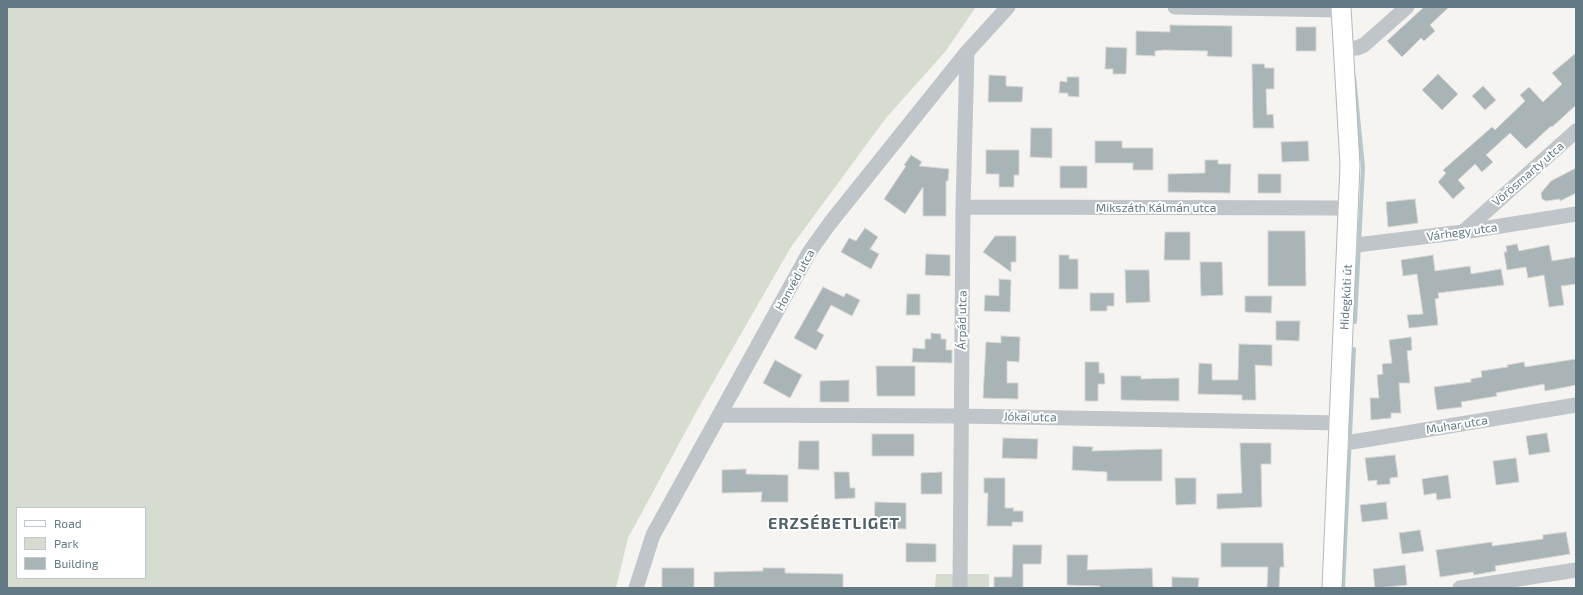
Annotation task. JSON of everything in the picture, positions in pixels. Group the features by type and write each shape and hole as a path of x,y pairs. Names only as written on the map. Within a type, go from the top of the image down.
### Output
{"main road":[{"name":"Hidegkúti út","path":"1332,588 1345,442 1340,423 1355,245 1350,208 1349,48 1341,9"}],"street":[{"name":"Honvéd utca","path":"636,588 653,536 810,251 830,223 967,52 1008,7"},
{"path":"1175,7 1341,9"},
{"path":"1349,48 1364,46 1407,7"},
{"name":"Árpád utca","path":"960,588 963,207 967,52"},
{"name":"Vörösmarty utca","path":"1463,232 1576,131"},
{"name":"Mikszáth Kálmán utca","path":"963,207 1350,208"},
{"name":"Várhegy utca","path":"1355,245 1463,232 1576,214"},
{"name":"Muhar utca","path":"1345,442 1576,405"},
{"name":"Jókai utca","path":"721,415 961,416 1340,423"},
{"path":"1460,588 1532,582 1576,570"}],"green space":[{"path":"7,7 976,7 945,52 886,118 791,247 700,405 628,538 616,588 7,588"},
{"path":"936,574 989,574 989,588 935,588"}],"building":[{"path":"1424,7 1449,7 1430,25 1435,31 1424,41 1421,38 1402,57 1387,41"},
{"path":"1170,25 1232,26 1232,57 1207,56 1208,51 1164,50 1155,51 1155,56 1136,55 1136,31 1170,32"},
{"path":"1296,27 1316,27 1316,51 1296,51"},
{"path":"1106,47 1127,48 1126,74 1113,74 1113,69 1105,69"},
{"path":"1576,53 1576,105 1526,149 1510,133 1486,155 1493,162 1482,172 1475,164 1458,180 1465,188 1453,199 1438,182 1446,173 1443,170 1492,127 1495,130 1525,101 1520,95 1529,87 1543,102 1562,84 1552,73"},
{"path":"1252,64 1264,64 1265,68 1274,68 1274,89 1266,89 1267,115 1273,114 1274,128 1253,128"},
{"path":"1438,74 1458,94 1442,110 1422,90"},
{"path":"989,75 1006,76 1006,86 1023,87 1022,102 988,102"},
{"path":"1067,77 1079,77 1079,97 1068,96 1068,93 1059,93 1060,81 1067,82"},
{"path":"1483,86 1496,100 1485,110 1472,96"},
{"path":"1031,128 1052,128 1052,158 1030,157"},
{"path":"1095,141 1122,141 1122,148 1153,148 1153,170 1133,170 1133,163 1095,163"},
{"path":"1308,141 1309,161 1282,162 1281,142"},
{"path":"986,150 1019,150 1019,175 1014,175 1014,187 999,187 999,174 986,174"},
{"path":"911,155 922,162 919,166 949,169 948,181 946,181 946,216 923,216 923,187 905,214 884,199 906,166 904,165"},
{"path":"1205,160 1218,160 1218,164 1231,164 1230,193 1168,192 1168,174 1205,173"},
{"path":"1060,166 1087,166 1087,188 1060,188"},
{"path":"1576,168 1576,193 1560,201 1560,199 1546,201 1542,199 1541,193 1551,181"},
{"path":"1258,174 1281,174 1281,193 1258,193"},
{"path":"1415,199 1418,223 1388,227 1386,202"},
{"path":"865,228 878,237 870,249 879,254 871,269 841,252 849,238 856,241"},
{"path":"1268,231 1305,231 1306,286 1268,286"},
{"path":"1165,232 1190,232 1190,260 1164,260"},
{"path":"995,236 1016,236 1016,262 1011,262 1011,272 983,252"},
{"path":"1517,244 1519,251 1549,245 1552,261 1576,257 1576,284 1561,286 1564,305 1549,307 1544,275 1528,278 1526,267 1507,270 1504,252 1507,252 1506,246"},
{"path":"926,254 950,255 950,276 925,275"},
{"path":"1059,255 1069,255 1069,259 1078,259 1078,289 1059,289"},
{"path":"1433,255 1435,271 1470,266 1471,274 1501,269 1504,285 1438,293 1439,298 1435,299 1438,325 1409,328 1407,315 1423,314 1417,274 1403,276 1401,260"},
{"path":"1200,262 1222,262 1223,295 1201,296"},
{"path":"1125,270 1149,270 1150,302 1126,303"},
{"path":"999,279 1011,280 1010,312 984,311 985,295 999,296"},
{"path":"823,287 844,297 846,293 860,300 852,316 831,305 817,331 824,335 816,350 794,338"},
{"path":"1090,293 1114,293 1114,306 1107,306 1107,311 1090,311"},
{"path":"907,294 920,294 920,315 906,315"},
{"path":"1245,296 1272,296 1271,313 1245,312"},
{"path":"1276,321 1300,321 1299,341 1276,340"},
{"path":"931,333 941,334 941,339 946,339 946,350 952,350 952,363 912,362 913,348 925,349 925,339 931,339"},
{"path":"1001,336 1020,337 1019,362 1007,361 1007,383 1018,383 1018,399 983,398 986,342 1001,343"},
{"path":"1411,337 1412,350 1407,351 1410,383 1399,383 1401,413 1391,413 1391,418 1371,420 1370,398 1379,398 1377,375 1383,374 1382,364 1392,363 1389,340"},
{"path":"1239,344 1272,345 1272,366 1255,365 1256,400 1242,400 1242,395 1198,394 1199,363 1212,364 1212,380 1238,380"},
{"path":"1576,359 1576,385 1545,391 1544,384 1496,393 1497,396 1461,402 1462,407 1437,410 1434,387 1471,382 1471,379 1482,377 1481,371 1508,367 1507,365 1524,362 1525,367"},
{"path":"775,360 802,375 790,398 763,383"},
{"path":"1085,362 1099,362 1099,373 1104,373 1105,384 1098,384 1098,401 1085,401"},
{"path":"876,366 915,366 915,396 877,396"},
{"path":"1121,376 1141,376 1141,379 1179,378 1179,401 1121,400"},
{"path":"849,380 849,402 820,402 820,381"},
{"path":"1547,433 1550,452 1529,455 1526,436"},
{"path":"872,434 914,434 914,456 872,456"},
{"path":"1003,438 1038,439 1037,459 1002,458"},
{"path":"799,441 819,441 819,470 798,469"},
{"path":"1240,443 1271,443 1271,464 1261,464 1262,507 1217,509 1217,494 1242,493"},
{"path":"1073,446 1093,447 1092,451 1162,449 1162,481 1107,481 1107,472 1072,470"},
{"path":"1395,455 1398,477 1390,478 1390,484 1377,485 1377,480 1368,481 1365,458"},
{"path":"1516,458 1519,482 1496,485 1493,461"},
{"path":"746,469 746,474 788,475 788,502 761,502 762,492 722,493 722,470"},
{"path":"834,472 849,472 850,488 855,488 855,498 835,499"},
{"path":"942,472 942,494 921,494 921,473"},
{"path":"1448,475 1451,498 1437,500 1436,493 1424,495 1422,479"},
{"path":"984,478 1005,478 1005,508 1014,508 1013,511 1023,511 1023,522 1012,522 1012,526 987,526 988,493 984,493"},
{"path":"1175,478 1196,478 1196,504 1176,505"},
{"path":"875,502 906,503 906,529 874,528"},
{"path":"1386,502 1388,519 1362,522 1360,505"},
{"path":"1420,530 1424,551 1402,554 1399,533"},
{"path":"1566,532 1570,554 1495,566 1496,571 1474,575 1473,572 1440,577 1436,550 1492,542 1492,546 1543,539 1543,535"},
{"path":"906,543 936,544 936,562 906,562"},
{"path":"1221,543 1283,543 1284,567 1280,567 1279,588 1267,588 1268,567 1221,567"},
{"path":"1013,545 1042,545 1041,564 1023,564 1023,588 994,588 994,577 1012,577"},
{"path":"1067,555 1088,555 1087,570 1152,568 1153,588 1099,588 1100,586 1067,585"},
{"path":"1405,565 1407,585 1375,588 1373,569"},
{"path":"662,568 694,568 694,588 662,588"},
{"path":"763,568 785,568 785,573 843,574 843,588 714,588 714,572 763,571"},
{"path":"1172,577 1199,578 1198,588 1172,588"}],"waterway":[{"path":"1354,77 1363,167 1355,322"},
{"path":"1343,588 1354,349"}],"district":[{"name":"ERZSÉBETLIGET","path":"834,524"}]}
